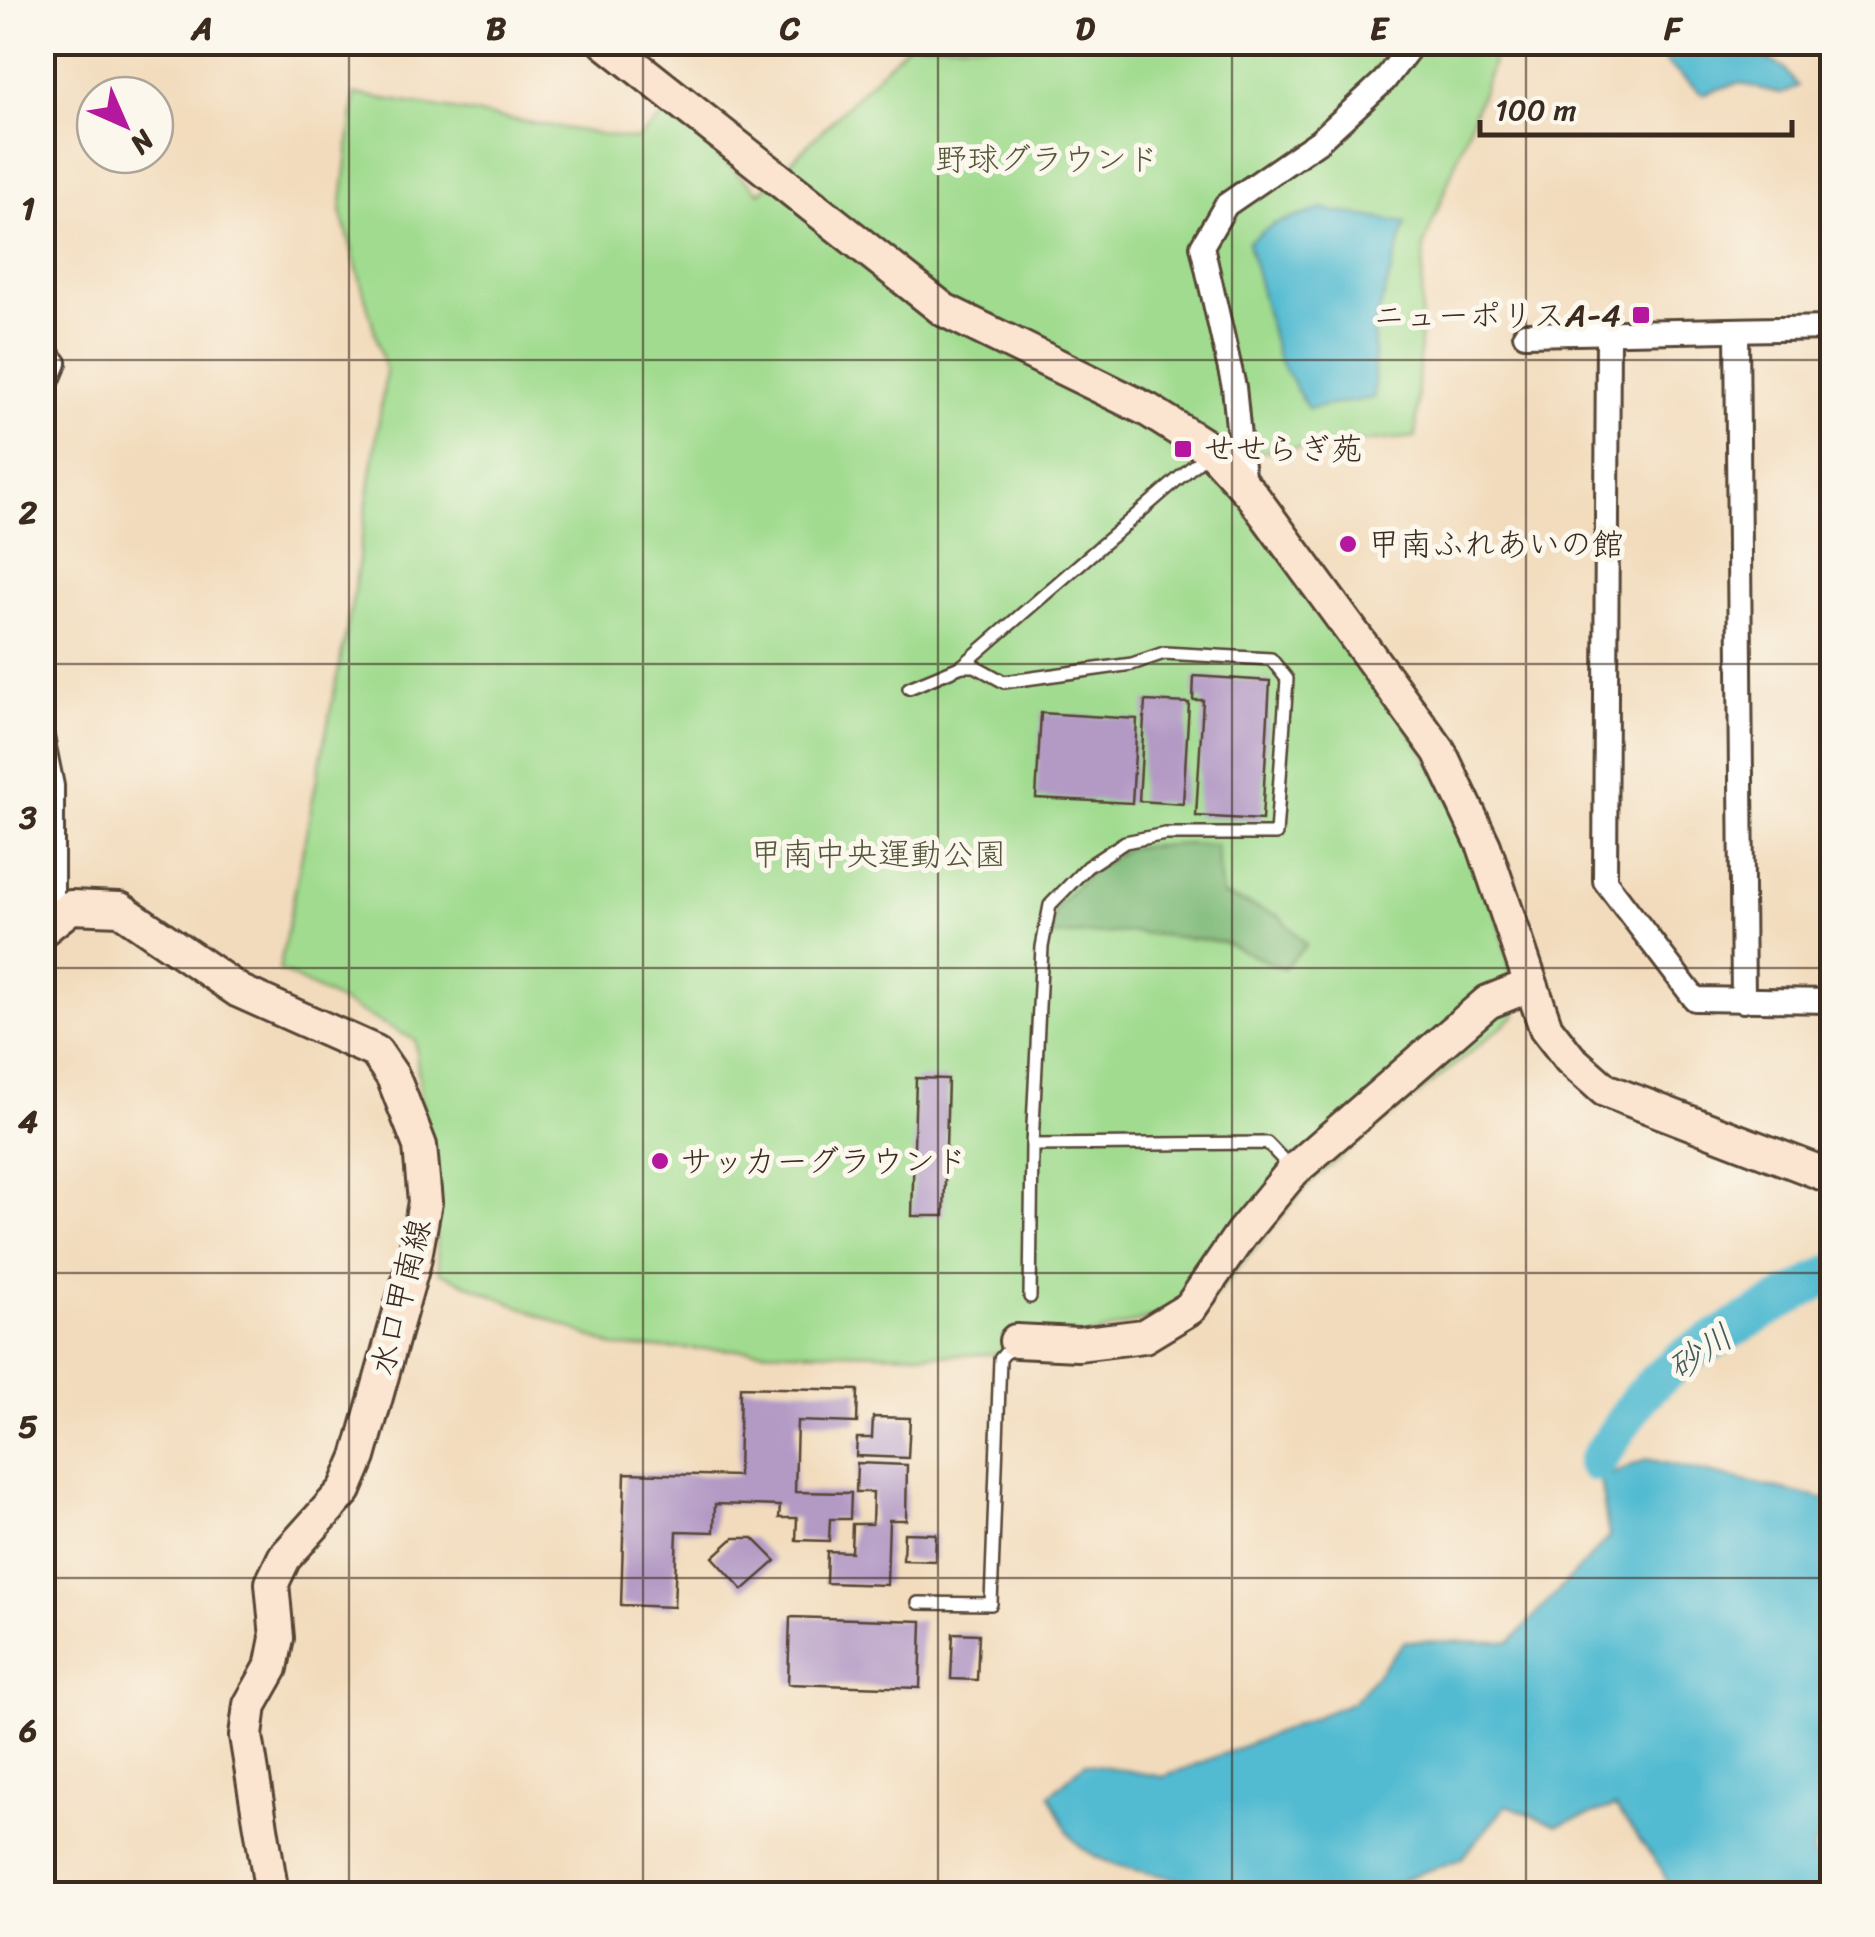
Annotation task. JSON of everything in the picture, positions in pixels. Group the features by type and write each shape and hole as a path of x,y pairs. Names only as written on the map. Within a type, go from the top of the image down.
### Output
{"street":[{"path":"605,42 944,310 1148,410 1211,450 1244,486 1440,750 1484,846 1528,986 1546,1028 1570,1059 1605,1090 1832,1178"},
{"path":"1244,486 1234,388 1202,246 1226,205 1319,142 1384,80 1414,42"},
{"path":"1475,42 1480,46 1488,42"},
{"path":"1525,334 1832,328"},
{"path":"1737,330 1743,1001"},
{"path":"1608,334 1606,880 1695,999 1832,1001"},
{"path":"42,349 55,363 42,394"},
{"path":"42,736 52,786 47,925"},
{"name":"水口甲南線","path":"47,925 71,906 120,908 239,991 376,1052 393,1076 420,1146 425,1202 414,1262 359,1457 345,1490 284,1558 272,1584 277,1638 271,1668 250,1704 246,1736 272,1894"},
{"path":"1016,1341 1078,1344 1144,1336 1190,1308 1240,1234 1294,1171 1488,1002 1528,986"}],"lane":[{"path":"909,688 962,666 1211,450"},
{"path":"962,666 975,666 1004,682 1132,664 1164,653 1205,653 1272,659 1288,679 1276,834 1165,834 1125,842 1087,867 1050,906 1042,946 1032,1145 1030,1297"},
{"path":"1032,1145 1267,1144 1294,1171"},
{"path":"918,1603 991,1604 1000,1360 1016,1341"}],"green space":[{"name":"甲南中央運動公園","path":"909,43 1494,43 1492,66 1424,245 1416,437 1183,459 1226,482 1410,730 1449,797 1481,866 1504,939 1516,1015 1309,1183 1211,1300 1034,1352 966,1355 614,1347 439,1272 415,1040 279,970 354,592 386,372 341,211 355,94 636,140 669,112 760,193"},
{"path":"1216,845 1222,895 1280,916 1306,945 1283,969 1223,942 1132,932 1051,936 1056,907 1089,873 1127,848"}],"water":[{"path":"1670,43 1735,43 1783,67 1798,86 1782,94 1738,83 1702,94 1665,62"},
{"path":"1322,209 1406,223 1374,328 1374,398 1308,409 1278,358 1248,242 1274,224"},
{"path":"1647,1459 1832,1501 1832,1784 1812,1855 1832,1880 1832,1894 1672,1894 1661,1868 1615,1807 1557,1825 1507,1805 1461,1859 1378,1888 1374,1894 1220,1894 1204,1886 1110,1863 1093,1855 1070,1834 1050,1795 1085,1763 1163,1777 1353,1702 1405,1641 1510,1642 1609,1537 1600,1479"}],"building":[{"path":"1194,676 1270,681 1262,820 1196,816 1203,700 1193,700"},
{"path":"1145,701 1189,703 1183,804 1139,801"},
{"path":"1041,713 1137,719 1132,803 1036,798"},
{"path":"916,1078 948,1079 944,1216 912,1216"},
{"path":"740,1387 858,1390 857,1423 797,1421 795,1492 851,1493 850,1519 830,1519 829,1541 796,1540 797,1518 779,1518 780,1506 715,1504 714,1532 677,1531 674,1607 621,1605 625,1473 738,1476"},
{"path":"873,1417 910,1418 908,1458 856,1456 857,1438 872,1438"},
{"path":"857,1463 907,1465 906,1520 889,1520 887,1585 826,1583 827,1551 851,1552 852,1524 872,1524 873,1492 856,1492"},
{"path":"904,1533 936,1534 935,1561 903,1560"},
{"path":"734,1538 753,1538 776,1561 743,1590 713,1557"},
{"path":"790,1617 922,1621 920,1688 788,1684"},
{"path":"953,1633 979,1634 977,1680 951,1679"}],"waterway":[{"name":"砂川","path":"1596,1463 1641,1395 1683,1357 1832,1273"}],"place":[{"name":"ニューポリスA-4","path":"1641,315"},
{"name":"せせらぎ苑","path":"1183,449"},
{"name":"甲南ふれあいの館","path":"1348,544"},
{"name":"サッカーグラウンド","path":"660,1161"}],"park label":[{"name":"野球グラウンド","path":"1047,159"}]}
